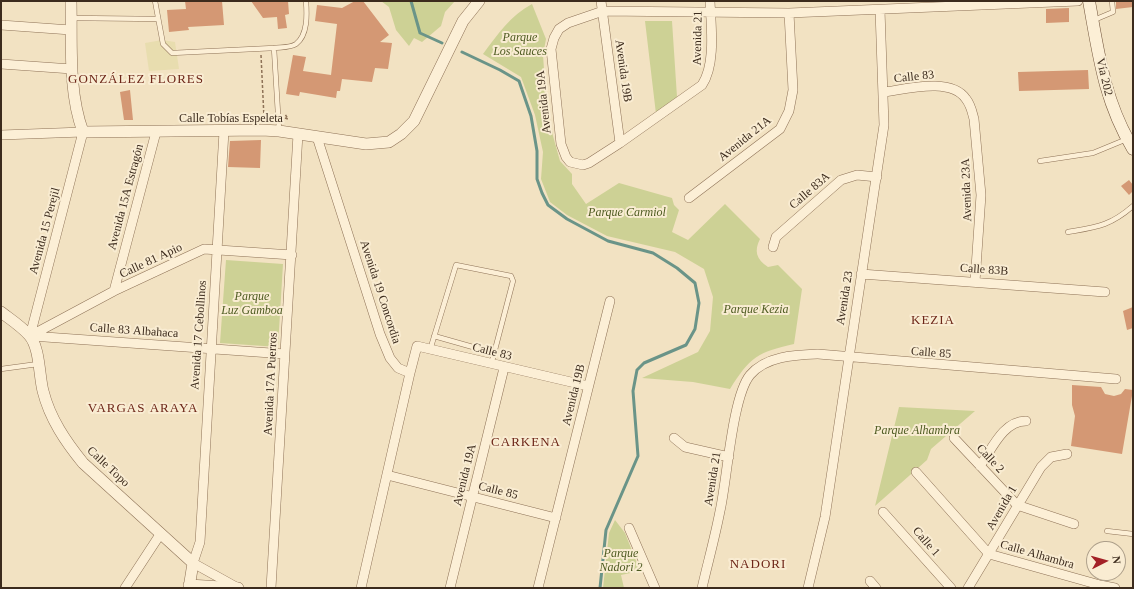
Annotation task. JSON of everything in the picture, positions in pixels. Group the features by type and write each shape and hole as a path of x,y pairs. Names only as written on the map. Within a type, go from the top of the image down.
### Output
{"main road":[{"name":"Vía 202","path":"1089,1 1107,93 1115,116 1130,144"}],"street":[{"path":"1,135 83,132 76,113 72,69 71,1"},
{"name":"Calle Tobías Espeleta","path":"83,132 280,131 366,144 389,142 401,134 414,121 423,106 463,21 479,1"},
{"name":"Avenida 19B","path":"601,1 620,143"},
{"name":"Avenida 21","path":"620,143 693,93 705,81 711,66 710,1"},
{"path":"603,11 789,13 1078,1"},
{"name":"Avenida 23","path":"808,588 825,516 884,125 880,10"},
{"name":"Avenida 19A","path":"603,11 568,23 560,29 554,38 551,48 561,144 566,157 570,162 582,164 589,163 620,143"},
{"name":"Avenida 21A","path":"689,198 780,129 789,111 793,90 789,13"},
{"path":"1,25 71,30"},
{"path":"1,64 72,69"},
{"name":"Calle 83","path":"884,92 939,86 952,88 966,98"},
{"name":"Avenida 23A","path":"966,98 974,119 981,195 975,282"},
{"name":"Avenida 17 Cebollinos","path":"193,563 200,542 210,348 224,131"},
{"name":"Avenida 15 Perejil","path":"30,336 83,132"},
{"name":"Avenida 15A Estragón","path":"114,291 156,132"},
{"name":"Avenida 17A Puerros","path":"272,588 298,134"},
{"name":"Avenida 19 Concordia","path":"317,136 380,334 390,358 398,368 410,373"},
{"name":"Calle 83A","path":"773,247 776,237 841,180 857,175 877,177"},
{"name":"Calle 81 Apio","path":"30,336 114,291 204,249 292,255"},
{"name":"Calle 83B","path":"861,274 1105,292"},
{"name":"Avenida 19B","path":"538,588 610,301"},
{"path":"1,312 30,336"},
{"name":"Calle 83 Albahaca","path":"30,336 285,354"},
{"name":"Calle Topo","path":"30,336 34,345 43,392 52,416 69,446 83,463 193,563"},
{"name":"Calle 83","path":"410,373 417,346 491,365 588,386"},
{"name":"Calle 85","path":"750,375 763,365 778,358 818,354 849,358 1116,379"},
{"name":"Avenida 19A","path":"450,588 504,368"},
{"path":"361,588 410,373"},
{"name":"Avenida 21","path":"702,588 721,511 740,394 750,375"},
{"path":"980,466 1002,433 1011,424 1017,421 1026,421"},
{"path":"674,438 685,447 729,457"},
{"name":"Calle 2","path":"954,438 1017,505 1074,524"},
{"name":"Avenida 1","path":"968,588 1041,467 1051,457 1067,454"},
{"name":"Calle Alhambra","path":"916,472 989,554 1115,588"},
{"name":"Calle 85","path":"387,475 556,518"},
{"name":"Calle 1","path":"883,512 951,588"},
{"path":"628,528 655,588"},
{"path":"125,588 161,533"},
{"path":"193,563 238,588 189,587 193,563"}],"lane":[{"path":"155,1 163,44 172,53 292,46 300,39 305,24 306,1"},
{"path":"1093,21 1113,12 1112,1"},
{"path":"71,18 158,19"},
{"path":"274,48 280,131"},
{"path":"1040,161 1093,153 1130,144"},
{"path":"1068,232 1108,223 1117,219 1133,206"},
{"path":"430,350 456,265 511,276 513,280 491,365"},
{"path":"434,336 494,353"},
{"path":"1,369 38,364"},
{"path":"1107,532 1133,534"}],"path":[{"path":"278,118 288,119 284,110"}],"shaded area":[{"path":"162,40 175,42 179,69 149,71 145,43"}],"green space":[{"path":"381,1 455,1 445,12 441,26 422,42 414,38 409,46 396,30 389,7"},
{"path":"532,4 546,39 543,55 546,98 553,136 560,161 572,174 572,184 586,204 619,183 672,198 674,205 679,210 672,232 688,240 725,204 760,239 757,247 757,254 761,261 768,267 778,265 802,289 794,344 763,353 743,370 730,389 693,382 642,378 698,352 710,331 713,297 704,269 675,252 607,236 567,215 550,202 541,179 543,152 535,115 521,77 483,54 511,20"},
{"path":"645,21 672,21 677,97 656,114"},
{"name":"Parque Luz Gamboa","path":"226,260 283,264 278,347 220,343"},
{"name":"Parque Alhambra","path":"899,407 975,411 931,449 927,460 875,506"},
{"name":"Parque Nadori 2","path":"615,520 625,533 640,571 621,575 624,588 603,588 609,533"}],"building":[{"path":"185,1 222,1 224,25 188,27 189,30 169,32 167,10 186,9"},
{"path":"251,1 288,1 289,14 285,15 287,28 278,29 277,17 263,18"},
{"path":"355,1 363,1 389,35 380,42 392,43 388,69 375,68 372,82 342,79 340,91 337,91 336,98 300,92 299,96 286,94 293,55 306,57 303,71 331,75 337,24 315,21 317,5 342,8"},
{"path":"1116,1 1133,1 1133,7 1116,9"},
{"path":"1069,8 1069,22 1046,23 1046,9"},
{"path":"1088,70 1089,89 1019,91 1018,72"},
{"path":"130,90 133,120 124,120 120,92"},
{"path":"261,140 260,168 228,167 230,141"},
{"path":"1129,180 1133,185 1133,191 1129,195 1121,186"},
{"path":"1133,307 1133,328 1127,330 1123,311"},
{"path":"1072,385 1101,387 1105,394 1114,396 1121,394 1125,389 1133,390 1122,454 1071,446 1075,416 1072,405"}],"waterway":[{"path":"411,1 420,33 442,43"},
{"path":"462,52 519,81 531,116 537,151 537,179 548,205 567,219 608,241 653,253 677,268 695,283 699,303 695,329 686,345 644,363 637,370 633,391 638,456 606,530 600,588"}],"district":[{"name":"GONZÁLEZ FLORES","path":"136,80"},
{"name":"KEZIA","path":"933,321"},
{"name":"VARGAS ARAYA","path":"143,409"},
{"name":"CARKENA","path":"526,443"},
{"name":"NADORI","path":"758,565"}],"park label":[{"name":"Parque Los Sauces","path":"520,45"},
{"name":"Parque Carmiol","path":"627,213"},
{"name":"Parque Kezia","path":"756,310"}]}
